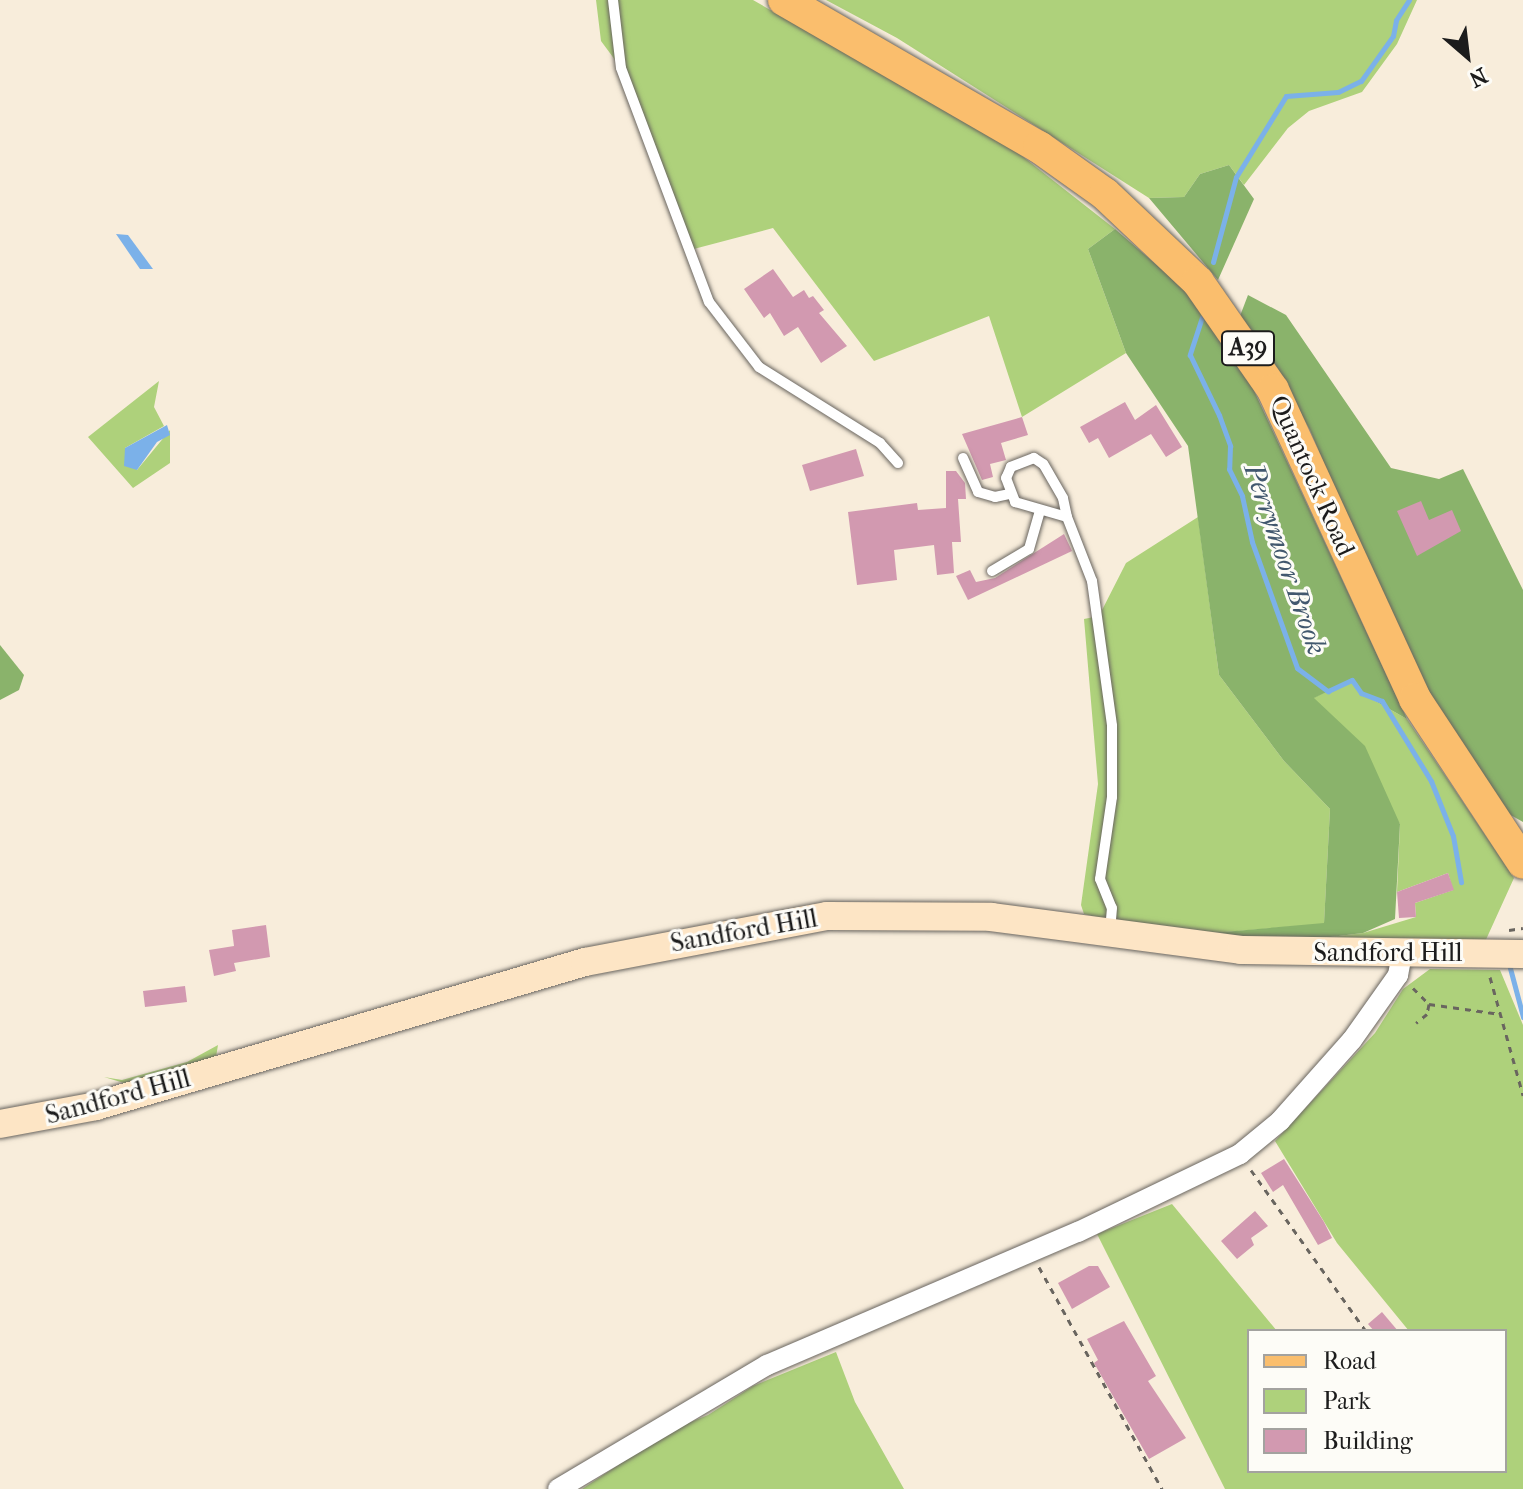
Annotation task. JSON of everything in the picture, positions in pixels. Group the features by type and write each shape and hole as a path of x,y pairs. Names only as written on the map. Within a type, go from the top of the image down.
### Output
{"main road":[{"name":"Quantock Road","path":"784,0 1050,154 1129,215 1198,282 1273,390 1415,699 1523,863"},
{"name":"Sandford Hill","path":"0,1124 96,1106 418,1007 585,962 774,923 901,913 991,917 1241,950 1400,964 1510,951"}],"street":[{"path":"558,1489 767,1365 1031,1253 1240,1154 1306,1093 1400,964"}],"lane":[{"path":"613,0 621,68 709,302 759,367 880,443 898,463"},
{"path":"963,458 978,492 995,497 1009,494"},
{"path":"1067,517 1039,513 1015,502 1009,494 1011,467 1034,458 1054,480 1092,581 1105,655 1112,767 1100,879 1112,908 1110,931"},
{"path":"992,571 1029,549 1039,513"}],"path":[{"path":"1510,951 1502,1014 1523,1095"},
{"path":"1400,964 1429,1004 1502,1014"},
{"path":"1416,1023 1427,1014 1429,1004"},
{"path":"1240,1154 1365,1329"},
{"path":"1031,1253 1162,1489"}],"green space":[{"path":"596,0 753,0 1013,149 1115,229 1088,249 1126,353 1022,417 989,316 874,361 773,228 690,250 621,68 601,41"},
{"path":"826,0 1417,0 1397,44 1362,92 1309,111 1288,128 1244,185 1229,165 1200,174 1184,197 1149,198 897,38"},
{"path":"1229,165 1254,199 1218,280 1149,198 1184,197 1200,174"},
{"path":"1115,229 1181,286 1236,352 1407,719 1361,693 1352,680 1314,698 1365,746 1400,824 1395,919 1363,933 1289,942 1212,933 1324,923 1330,809 1284,761 1219,675 1188,446 1126,353 1088,249"},
{"path":"1248,295 1286,315 1391,468 1439,479 1463,469 1523,590 1523,822 1500,809 1400,644 1310,430 1261,342 1240,316"},
{"path":"159,381 154,407 164,426 125,448 137,470 170,430 170,463 133,488 88,437"},
{"path":"1198,517 1219,675 1284,761 1330,809 1324,924 1212,933 1124,924 1084,914 1081,905 1098,784 1084,619 1099,616 1126,563"},
{"path":"0,645 24,675 19,690 0,700"},
{"path":"1352,680 1361,693 1407,719 1514,878 1484,944 1321,938 1363,933 1416,917 1415,903 1453,890 1448,873 1397,892 1400,824 1313,698"},
{"path":"1430,969 1500,970 1523,1025 1523,1489 1225,1489 1097,1234 1172,1204 1275,1329 1247,1329 1247,1473 1507,1473 1507,1329 1407,1329 1337,1243 1275,1141 1375,1033 1403,989"},
{"path":"218,1045 216,1057 124,1083 104,1077 122,1080 187,1062"},
{"path":"836,1352 855,1402 904,1489 582,1489 671,1430 708,1415 753,1386"}],"water":[{"path":"116,234 128,235 153,269 140,269"},
{"path":"167,425 170,435 157,442 137,470 124,466 125,448"}],"building":[{"path":"773,269 793,297 804,290 809,298 813,296 824,310 819,313 847,346 821,363 798,327 784,336 770,313 764,318 744,289"},
{"path":"1125,402 1135,420 1156,405 1182,447 1166,457 1151,434 1109,458 1098,438 1089,443 1080,427"},
{"path":"1022,417 1028,435 1001,443 1006,460 990,464 993,477 982,480 962,434"},
{"path":"856,449 864,476 810,491 802,465"},
{"path":"946,471 956,471 965,483 966,499 958,499 961,542 952,542 954,573 937,575 934,545 894,550 897,580 857,585 848,512 917,503 918,510 946,508"},
{"path":"1421,501 1429,520 1452,510 1461,531 1417,556 1397,511"},
{"path":"1064,534 1072,551 968,600 956,576 970,570 976,582 995,578"},
{"path":"1448,873 1454,890 1415,903 1416,917 1399,918 1397,892"},
{"path":"266,925 270,957 234,963 236,971 214,976 209,950 234,946 232,930"},
{"path":"185,986 187,1002 145,1007 143,991"},
{"path":"1284,1159 1332,1238 1318,1245 1283,1185 1273,1192 1261,1173"},
{"path":"1255,1211 1268,1226 1251,1238 1254,1245 1237,1259 1221,1241"},
{"path":"1089,1266 1098,1266 1110,1287 1072,1309 1058,1283"},
{"path":"1382,1312 1396,1329 1372,1329 1368,1324"},
{"path":"1124,1321 1156,1376 1148,1381 1186,1438 1149,1459 1094,1363 1098,1360 1087,1339"}],"waterway":[{"name":"Perrymoor Brook","path":"1213,262 1236,177 1286,96 1338,92 1361,81 1393,36 1396,20 1409,0"},
{"name":"Perrymoor Brook","path":"1202,317 1190,355 1219,415 1230,446 1229,469 1242,496 1252,542 1297,668 1328,691 1352,680 1361,693 1382,701 1431,781 1453,836 1461,882"},
{"name":"Perrymoor Brook","path":"1510,968 1523,1017"}]}
